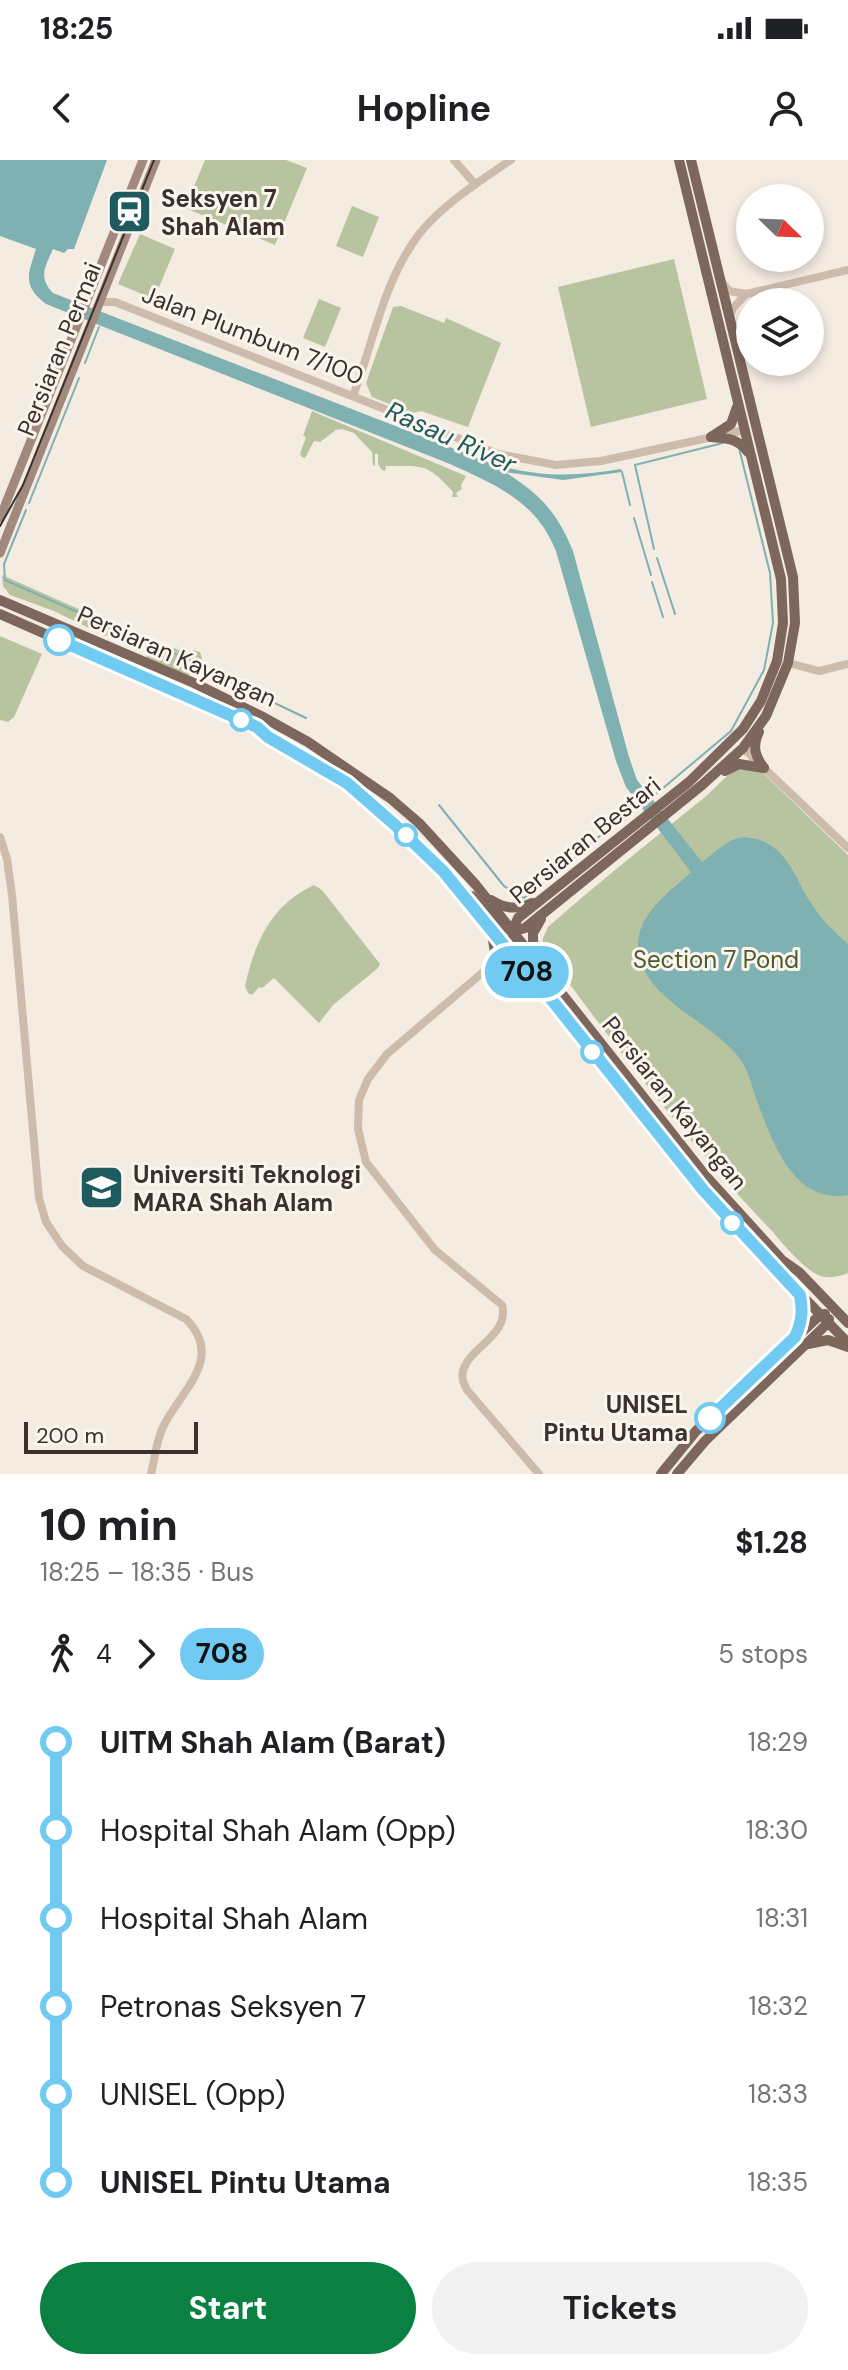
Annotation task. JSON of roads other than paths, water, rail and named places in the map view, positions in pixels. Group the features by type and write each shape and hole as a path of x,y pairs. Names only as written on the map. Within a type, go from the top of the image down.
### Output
{"main road":[{"name":"Persiaran Permai","path":"0,518 140,160"},
{"name":"Persiaran Permai","path":"0,553 156,160"},
{"name":"Persiaran Bestari","path":"513,931 525,928 568,893 664,808 743,729 761,701 777,661 783,623 781,579 679,160"},
{"name":"Persiaran Bestari","path":"691,160 736,341"},
{"path":"743,376 750,419 745,430"},
{"name":"Persiaran Bestari","path":"664,808 702,785 743,748 766,716 788,663 795,623 793,577 745,376"},
{"path":"711,437 731,424 737,396"},
{"path":"711,437 734,439 741,443 753,461"},
{"path":"0,590 12,605"},
{"name":"Persiaran Kayangan","path":"0,600 194,683 261,716 308,742 390,798 419,823 483,894 705,1175 782,1260 799,1272 848,1323"},
{"name":"Persiaran Kayangan","path":"0,614 257,727 268,737 347,783 443,871 547,994 704,1191 800,1295 826,1317 848,1345"},
{"path":"764,768 754,748 766,716"},
{"path":"257,727 290,742 308,742 312,754 331,773"},
{"path":"689,782 706,773 729,753 743,748"},
{"path":"702,785 739,764 764,768"},
{"name":"Persiaran Bestari","path":"513,931 518,918 546,894 645,824"},
{"path":"443,871 470,893 501,928 513,931 513,944 547,994"},
{"path":"533,960 531,943 537,923 568,893"},
{"path":"483,894 497,904 514,908 529,905 546,894"},
{"path":"489,928 495,953 489,967"},
{"path":"489,967 503,964 525,971"},
{"path":"782,1260 826,1317 848,1331"},
{"path":"677,1474 800,1341 803,1309 800,1295"},
{"path":"661,1474 696,1431 826,1317"},
{"path":"800,1341 828,1340 848,1345"}],"street":[{"path":"454,160 475,184"},
{"path":"353,396 405,254 426,226 475,184 511,160"},
{"path":"772,288 848,270"},
{"path":"721,280 729,291 736,292"},
{"path":"100,303 115,302 107,283"},
{"name":"Jalan Plumbum 7/100","path":"115,302 498,454 556,465 601,461 745,430"},
{"path":"730,316 736,305"},
{"path":"788,663 819,671 848,664"},
{"path":"743,748 848,848"},
{"path":"0,837 12,895 39,1198 46,1222 62,1246 83,1266 186,1319 194,1327 200,1343 198,1372 165,1422 151,1474"},
{"path":"489,967 387,1054 368,1079 359,1100 358,1129 366,1162 435,1250 504,1309 499,1327 464,1368 462,1378 467,1390 539,1474"}],"water":[{"name":"Section 7 Pond","path":"0,160 107,160 74,249 64,253 53,249 48,261 44,277 53,293 493,464 557,474 621,469 622,472 563,480 505,472 546,505 561,525 573,551 637,780 702,862 740,837 756,839 776,849 790,865 819,914 848,944 848,1195 829,1195 813,1190 799,1180 777,1149 740,1059 728,1045 663,994 650,980 641,963 638,944 644,922 657,904 691,872 626,787 556,551 537,519 513,497 450,464 46,304 30,285 36,249 0,236"}],"waterway":[{"path":"85,363 99,327"},
{"path":"29,503 79,378"},
{"path":"654,549 635,465 723,443"},
{"path":"650,799 731,731 764,670 773,623 770,573 739,448"},
{"path":"622,472 630,505"},
{"path":"26,510 4,564 5,580 116,629"},
{"path":"634,518 651,575"},
{"path":"657,558 675,614"},
{"path":"652,582 663,617"},
{"path":"122,632 140,640"},
{"path":"153,644 197,663"},
{"path":"206,670 306,718"},
{"path":"439,805 504,886 524,898 579,854"},
{"path":"583,849 639,806"}],"tram line":[{"path":"0,526 23,485 154,160"}],"place":[{"name":"Seksyen 7 Shah Alam","path":"130,212"},
{"name":"Universiti Teknologi MARA Shah Alam","path":"102,1188"},
{"name":"UNISEL Pintu Utama","path":"710,1418"}],"water label":[{"name":"Rasau River","path":"451,437"}]}
